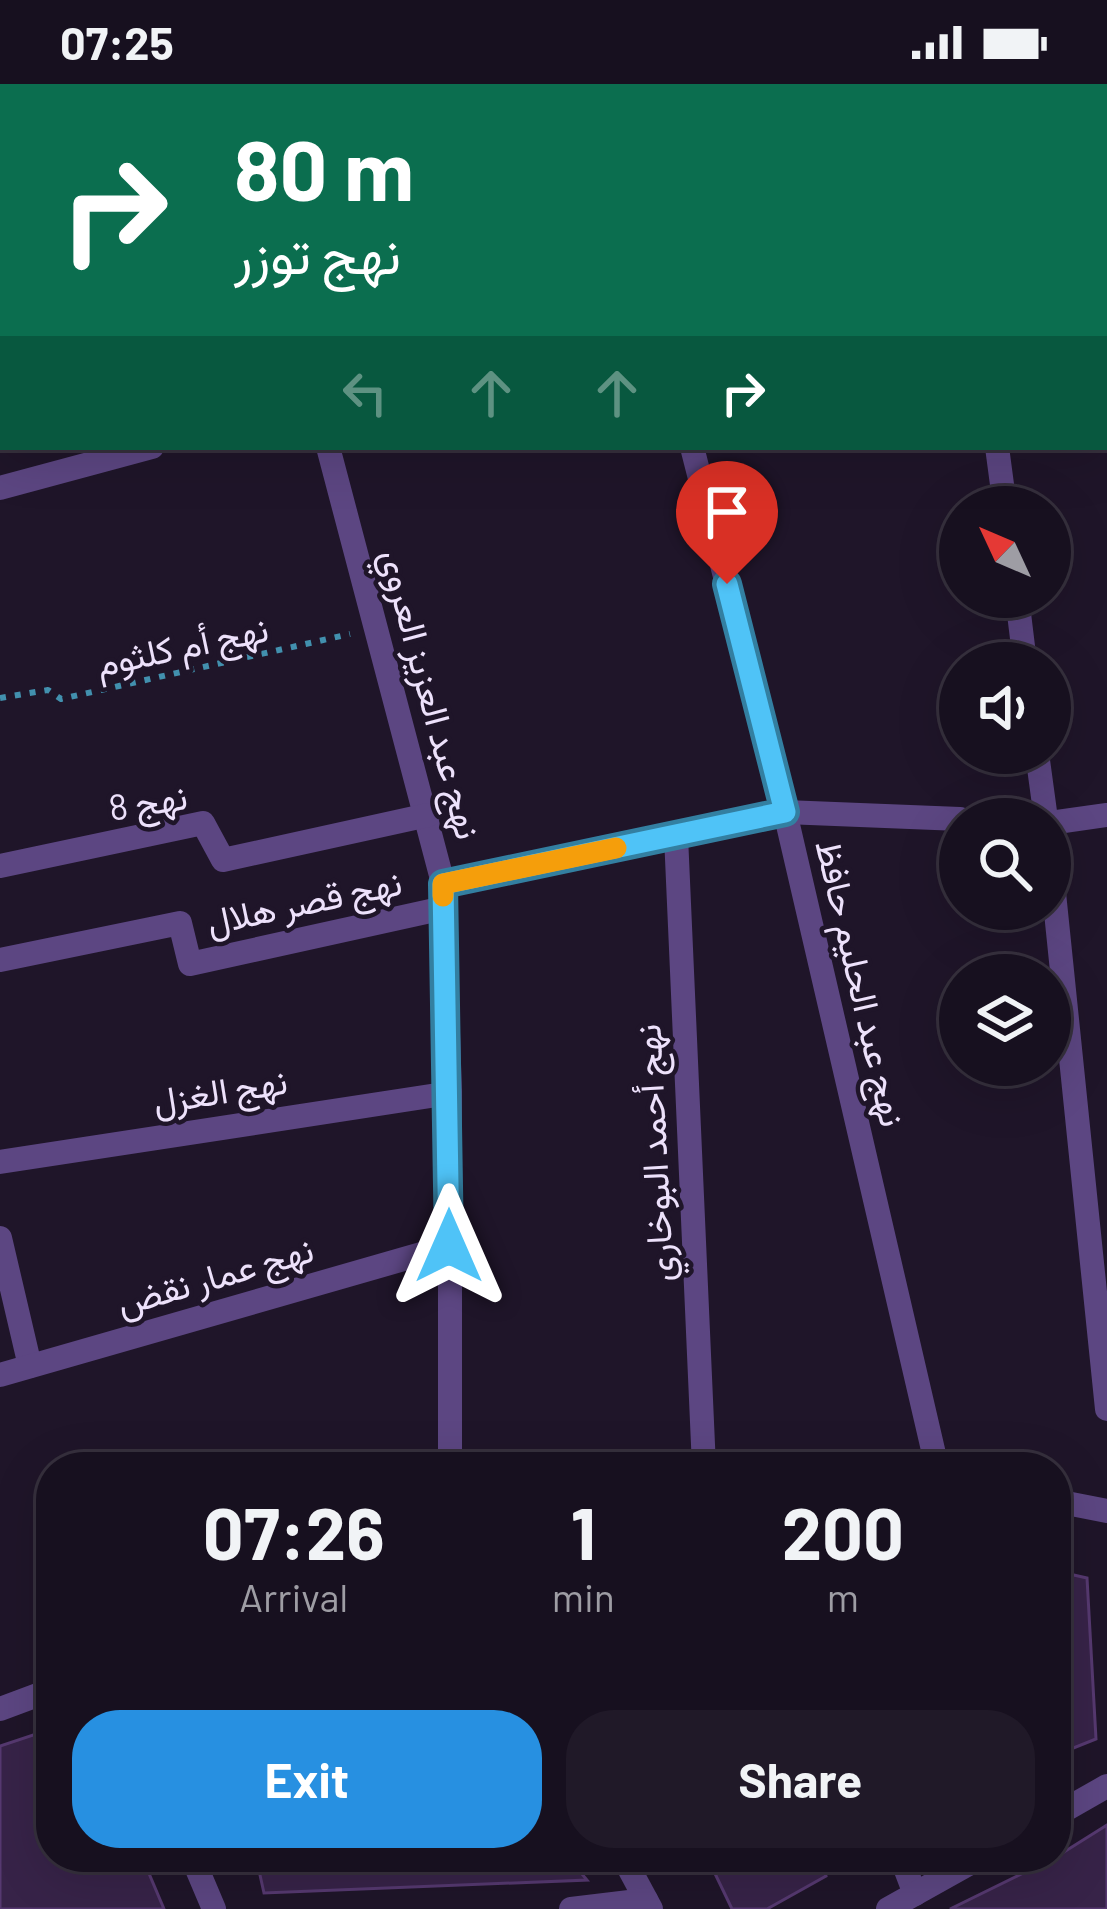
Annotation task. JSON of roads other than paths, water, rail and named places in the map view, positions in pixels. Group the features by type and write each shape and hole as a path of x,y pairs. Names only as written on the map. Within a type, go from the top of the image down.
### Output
{"street":[{"path":"0,488 55,459 128,450"},
{"name":"نهج عبد العزيز العروي","path":"329,450 428,814 443,896 450,1093 449,1452"},
{"name":"نهج عبد الحليم حافظ","path":"693,450 785,812 934,1452"},
{"path":"997,450 1002,486"},
{"path":"443,896 785,812 939,818"},
{"name":"نهج 8","path":"0,866 203,823 223,860 428,814"},
{"path":"1071,818 1107,814"},
{"name":"نهج أحمد البوخاري","path":"676,836 703,1452"},
{"name":"نهج قصر هلال","path":"0,960 180,922 190,964 443,896"},
{"path":"1058,930 1107,1408"},
{"name":"نهج الغزل","path":"0,1162 450,1093"},
{"path":"0,1238 30,1366"},
{"name":"نهج عمار نقض","path":"0,1375 449,1246"},
{"path":"1071,1504 1107,1511"},
{"path":"0,1709 36,1696"},
{"path":"1071,1806 1107,1786"},
{"path":"198,1872 214,1909"},
{"path":"571,1909 648,1905 631,1872"},
{"path":"907,1872 915,1894"},
{"path":"888,1909 954,1872"}]}
